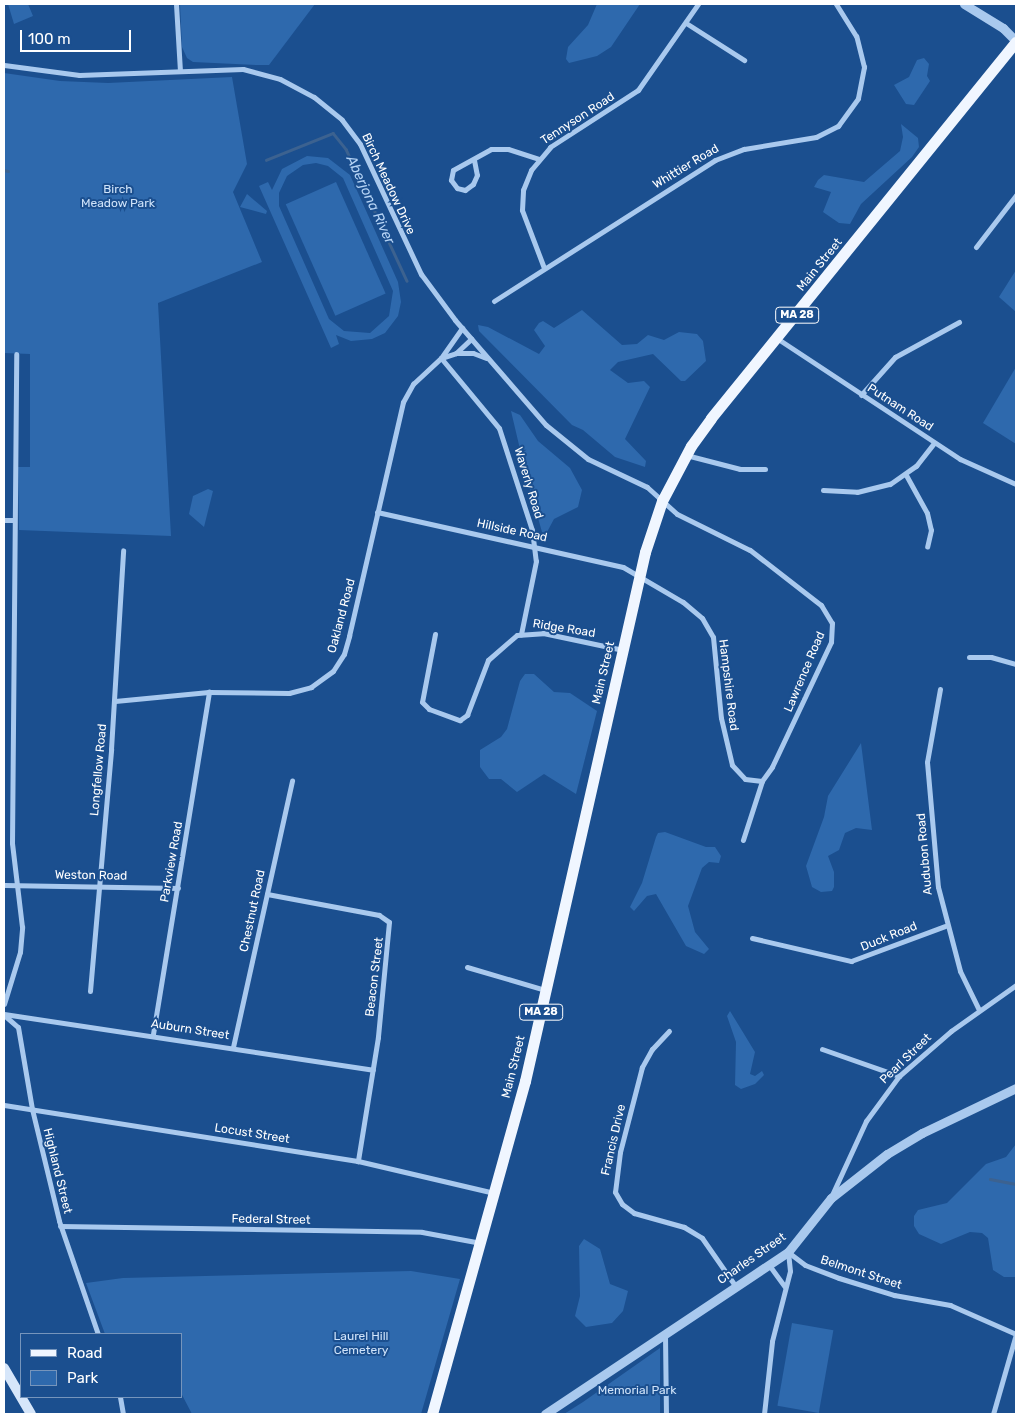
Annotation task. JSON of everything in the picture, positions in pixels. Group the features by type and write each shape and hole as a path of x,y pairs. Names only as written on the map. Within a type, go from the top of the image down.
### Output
{"main road":[{"name":"Main Street","path":"432,1414 481,1243 547,990 640,574 662,501 686,455 711,418 778,339 1016,42"},
{"path":"4,1368 20,1395"},
{"path":"22,1398 31,1414"}],"street":[{"path":"176,4 180,71"},
{"name":"Tennyson Road","path":"544,268 522,206 525,183 539,159 557,142 638,90 698,4"},
{"name":"Whittier Road","path":"494,301 728,154 806,140 838,126 858,98 864,67 858,41 836,4"},
{"path":"964,4 998,24 1016,42"},
{"path":"686,23 744,60"},
{"name":"Birch Meadow Drive","path":"4,65 68,75 234,68 267,74 301,89 336,114 365,152 412,259 462,328 488,360 535,413 567,444 600,466 647,487 662,501"},
{"path":"474,160 477,176 472,186 464,190 454,187 451,178 453,170 461,164 474,160 495,148 539,159"},
{"path":"976,247 1016,195"},
{"path":"861,395 882,369 900,353 959,322"},
{"name":"Oakland Road","path":"115,701 209,692 294,692 318,683 333,671 347,645 405,398 415,382 442,358 462,328"},
{"name":"Oakland Road","path":"456,353 471,339"},
{"name":"Putnam Road","path":"778,339 934,443 976,468 1016,484"},
{"name":"Oakland Road","path":"442,358 456,353 473,353 488,360"},
{"path":"4,1004 21,944 18,885 12,843 16,354"},
{"name":"Waverly Road","path":"442,358 499,428 536,547 536,562 520,634"},
{"path":"823,490 866,491 885,486 906,474 934,443"},
{"path":"686,455 740,470 764,469"},
{"path":"906,474 927,513 931,530 927,547"},
{"name":"Lawrence Road","path":"662,501 677,514 759,556 821,605 832,620 833,635 823,662 772,768 762,781 743,840"},
{"name":"Hillside Road","path":"377,512 623,567 640,574"},
{"path":"4,520 14,520"},
{"name":"Longfellow Road","path":"90,991 115,701 123,550"},
{"name":"Hampshire Road","path":"640,574 692,609 708,626 714,642 728,756 741,776 752,782 762,781"},
{"name":"Ridge Road","path":"435,634 422,696 424,705 460,720 467,715 488,660 505,642 520,634 548,634 624,650"},
{"path":"969,657 991,657 1016,664"},
{"name":"Audubon Road","path":"940,689 927,762 938,887 945,926 960,971 979,1010"},
{"name":"Parkview Road","path":"153,1034 209,692"},
{"path":"4,703 12,703"},
{"name":"Chestnut Road","path":"233,1047 292,780"},
{"name":"Weston Road","path":"4,885 178,888"},
{"name":"Beacon Street","path":"267,894 371,913 388,920 390,931 373,1070 358,1160"},
{"name":"Duck Road","path":"752,938 851,961 945,926"},
{"path":"467,967 547,990"},
{"name":"Pearl Street","path":"828,1202 866,1121 899,1076 979,1010 1016,985"},
{"name":"Auburn Street","path":"4,1014 153,1034 373,1070"},
{"name":"Highland Street","path":"4,1014 18,1027 32,1109 60,1226 98,1333"},
{"name":"Francis Drive","path":"669,1031 649,1054 640,1074 620,1152 615,1192 622,1204 634,1213 684,1227 702,1238 736,1287"},
{"path":"822,1050 899,1076"},
{"name":"Charles Street","path":"545,1414 788,1252 828,1202 907,1141 1016,1088"},
{"name":"Locust Street","path":"4,1105 358,1160 494,1193"},
{"name":"Federal Street","path":"60,1226 422,1232 481,1243"},
{"path":"764,1414 769,1359 784,1286 790,1270 788,1252"},
{"name":"Belmont Street","path":"788,1252 805,1265 839,1278 894,1295 950,1305 1016,1334"},
{"path":"769,1265 784,1286"},
{"path":"993,1414 1016,1334"},
{"path":"665,1335 666,1414"},
{"path":"120,1398 123,1414"}],"green space":[{"path":"8,4 28,4 33,16 14,24"},
{"path":"180,4 315,4 269,65 256,65 193,62 187,58 182,47"},
{"path":"597,4 640,4 611,47 597,56 569,63 566,59 568,47 588,25"},
{"path":"924,58 929,64 927,76 930,81 914,105 906,104 894,85 909,77 917,60"},
{"name":"Birch Meadow Park","path":"4,73 60,81 108,83 232,77 247,164 233,192 262,262 158,303 171,536 19,530 18,467 30,467 30,354 4,353"},
{"path":"901,124 918,138 919,147 912,157 861,204 850,224 839,223 823,212 831,192 814,187 818,180 824,175 864,182 900,151 903,137"},
{"path":"307,156 328,158 350,175 398,282 401,302 398,316 385,333 372,339 351,341 336,335 339,344 331,348 259,186 268,182 272,190 282,169","holes":["316,163 328,166 343,178 393,291 389,316 370,333 344,331 329,319 279,206 279,193 287,176 303,165"]},
{"path":"336,182 386,293 335,316 286,204"},
{"path":"247,194 267,211 266,214 240,207"},
{"path":"1016,270 1016,312 999,297"},
{"path":"582,310 622,345 637,344 648,335 664,340 679,332 697,334 703,341 706,361 685,381 681,381 653,354 618,362 610,370 628,383 644,381 650,387 625,439 646,461 645,467 615,457 583,430 572,425 479,331 478,325 488,327 539,354 545,346 534,330 539,323 543,321 554,328"},
{"path":"1016,367 1016,444 983,423"},
{"path":"511,411 520,415 538,441 570,468 582,490 578,507 554,519 546,534 542,532"},
{"path":"208,489 213,491 204,527 189,514 193,496"},
{"path":"525,674 534,674 554,692 570,693 597,711 576,794 544,774 517,792 501,779 489,779 480,767 480,750 501,737 507,729 520,681"},
{"path":"861,743 872,830 856,828 845,833 839,850 828,856 834,872 834,887 832,891 821,892 812,887 806,866 824,817 828,796"},
{"path":"665,832 706,847 715,847 721,856 719,863 709,862 702,868 688,906 695,932 709,949 704,954 686,946 656,894 647,896 634,911 630,907 642,883 656,837 658,833"},
{"path":"730,1011 755,1052 750,1074 755,1076 762,1071 764,1075 755,1084 741,1089 735,1085 736,1042 727,1016"},
{"path":"1016,1144 1016,1277 1004,1277 993,1270 988,1238 982,1233 970,1232 941,1244 919,1234 914,1226 914,1216 918,1210 947,1203 986,1164 1006,1157"},
{"path":"584,1239 600,1249 610,1284 628,1291 623,1311 612,1323 586,1327 575,1316 580,1296 579,1246"},
{"name":"Laurel Hill Cemetery","path":"411,1271 460,1279 421,1414 192,1414 182,1395 182,1333 105,1333 86,1283 123,1278"},
{"path":"792,1323 833,1330 819,1413 777,1406"},
{"name":"Memorial Park","path":"660,1348 660,1414 564,1414 583,1402"}],"waterway":[{"name":"Aberjona River","path":"266,160 333,133 346,149 407,281"},
{"name":"Aberjona River","path":"4,170 8,171"},
{"path":"990,1179 1016,1184"}]}
